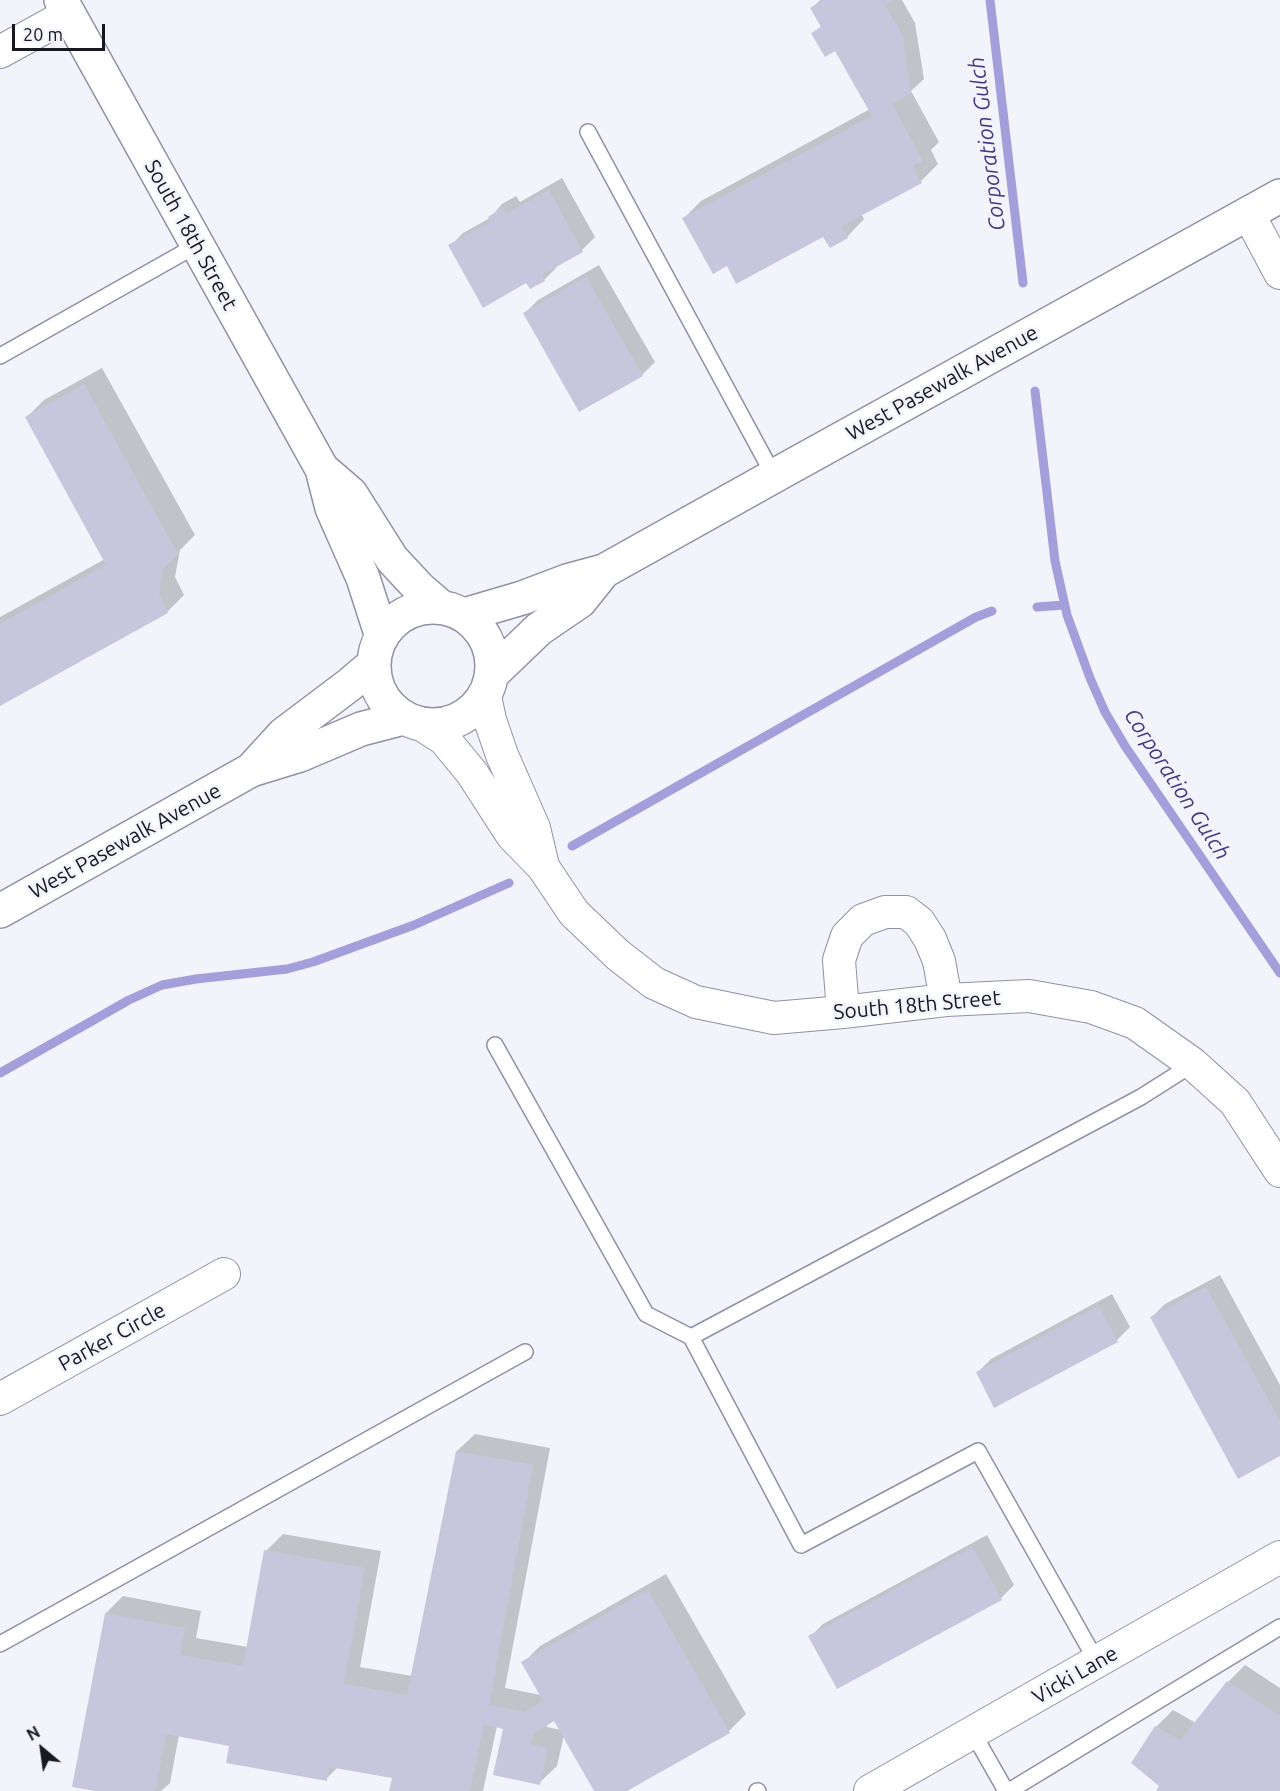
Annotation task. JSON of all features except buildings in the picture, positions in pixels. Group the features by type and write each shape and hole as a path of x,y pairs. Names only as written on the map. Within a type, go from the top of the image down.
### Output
{"street":[{"path":"0,52 65,7"},
{"name":"South 18th Street","path":"65,7 322,469 332,508 363,578 378,650"},
{"name":"West Pasewalk Avenue","path":"452,611 522,598 567,580 604,571 1280,196"},
{"path":"1248,213 1280,273"},
{"name":"South 18th Street","path":"322,469 351,494 392,559 419,588 452,611"},
{"name":"West Pasewalk Avenue","path":"489,685 539,629 580,601 604,571"},
{"path":"423,608 452,611 481,630 491,651 489,685 468,714 446,724 413,721 387,704 376,685 378,650 392,623 407,613 423,608"},
{"name":"West Pasewalk Avenue","path":"251,770 284,734 349,686 378,650"},
{"name":"South 18th Street","path":"489,685 490,720 502,755 534,828 543,867"},
{"name":"South 18th Street","path":"413,721 444,739 472,773 512,835 543,867 574,913 618,955 654,983 696,1002 774,1018 946,1000 1029,996 1091,1007 1135,1023 1193,1064 1235,1102 1280,1171"},
{"name":"West Pasewalk Avenue","path":"0,911 251,770 300,755 361,729 413,721"},
{"path":"843,1012 839,960 847,936 863,920 885,912 906,912 919,922 930,939 939,961 946,1000"},
{"name":"Parker Circle","path":"0,1399 224,1274"},
{"name":"Vicki Lane","path":"870,1791 1280,1557"}],"lane":[{"path":"588,132 774,476"},
{"path":"0,356 197,244"},
{"path":"495,1045 646,1314 691,1337 801,1545 978,1451 1097,1662"},
{"path":"691,1337 1130,1102 1193,1064"},
{"path":"0,1644 525,1352"},
{"path":"973,1733 1008,1791 1280,1627"}],"waterway":[{"name":"Corporation Gulch","path":"990,0 1023,283"},
{"name":"Corporation Gulch","path":"1035,391 1055,561 1067,615 1090,678 1105,712 1125,746 1280,973"},
{"path":"1037,607 1064,605"},
{"path":"572,846 976,617 992,611"},
{"path":"0,1073 129,1000 162,985 287,969 313,962 414,925 509,883"}]}
